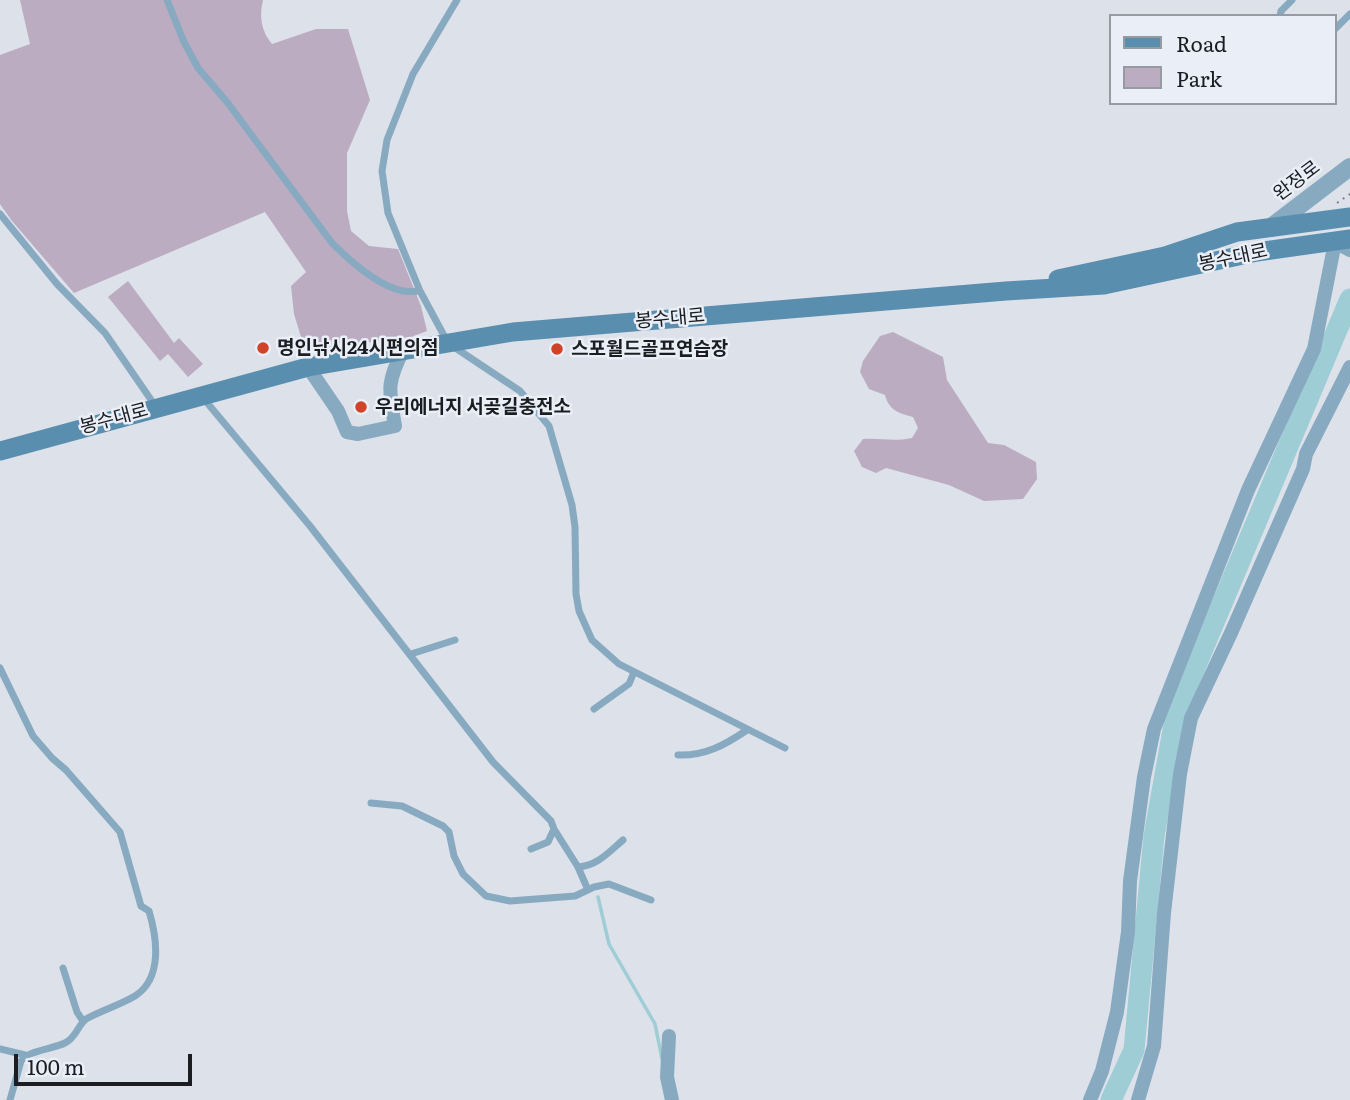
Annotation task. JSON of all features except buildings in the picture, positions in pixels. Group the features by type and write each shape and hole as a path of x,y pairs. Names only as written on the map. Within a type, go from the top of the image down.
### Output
{"main road":[{"name":"봉수대로","path":"1006,291 1165,256 1237,232 1350,217"},
{"path":"1188,267 1240,245 1270,228"},
{"name":"봉수대로","path":"0,451 308,367 513,332 1104,285 1276,249 1345,244"}],"street":[{"name":"완정로","path":"1270,228 1350,167"},
{"path":"1090,1100 1117,1012 1128,932 1130,881 1144,777 1154,729 1248,490 1314,349 1345,244"},
{"path":"308,367 338,411 347,432 358,434 395,426 389,389 391,373 403,350"},
{"path":"1138,1100 1154,1046 1163,923 1180,774 1191,718 1304,469 1306,454 1350,367"},
{"path":"670,1036 667,1077 672,1100"}],"lane":[{"path":"167,0 198,68 332,243 370,276 402,291 420,291"},
{"path":"457,0 426,49 408,86 387,140 382,171 388,214 420,291 448,343 520,391 549,426 572,505 579,611 592,640 634,672 785,748"},
{"path":"1280,14 1292,0"},
{"path":"1336,28 1350,14"},
{"path":"0,214 57,284 105,333 156,407"},
{"path":"202,395 318,536 493,762 551,821 588,890"},
{"path":"411,654 455,640"},
{"path":"0,668 33,736 120,832 141,906 149,911 156,951 153,972 146,988 83,1021 69,1041 52,1049 25,1055 0,1049"},
{"path":"594,709 629,684 634,672"},
{"path":"678,755 698,755 717,749 747,730"},
{"path":"372,803 402,806 443,826 449,832 454,856 463,874 486,896 510,901 575,896 609,884 651,900"},
{"path":"531,849 548,842 554,828"},
{"path":"578,867 601,860 623,840"},
{"path":"63,968 77,1012 83,1021"},
{"path":"10,1100 21,1060 25,1055"}],"green space":[{"path":"20,0 263,0 262,23 272,44 316,29 348,29 370,100 347,153 347,211 351,231 369,246 398,249 421,306 427,331 411,337 305,350 294,314 291,286 306,272 265,212 74,293 0,204 0,55 30,44"},
{"path":"128,281 174,343 179,338 203,364 188,377 168,354 160,361 108,297"},
{"path":"893,332 943,357 947,380 988,443 1004,445 1036,462 1037,479 1023,499 984,501 949,485 886,468 876,473 862,467 854,451 863,439 912,438 918,428 913,417 895,410 885,395 869,389 860,372 863,361 880,336"}],"waterway":[{"path":"1111,1100 1134,1050 1154,836 1176,713 1350,299"},
{"path":"598,897 609,944 655,1024 662,1059"}],"place":[{"name":"명인낚시24시편의점","path":"263,348"},
{"name":"스포월드골프연습장","path":"557,349"},
{"name":"우리에너지 서곶길충전소","path":"361,407"}]}
